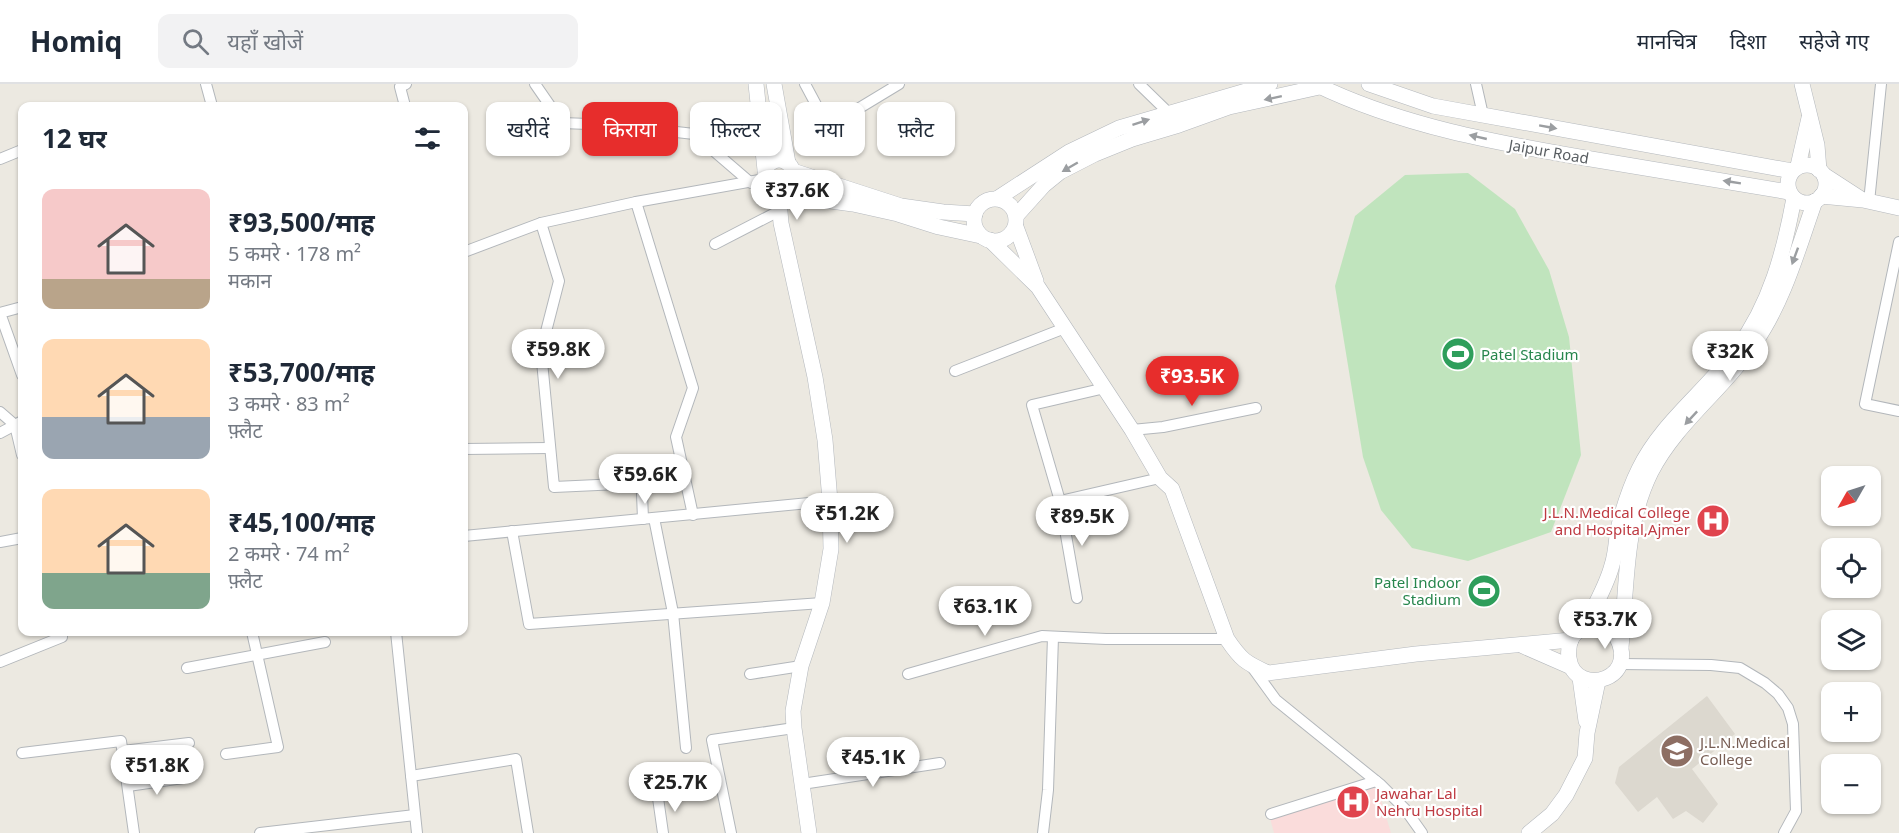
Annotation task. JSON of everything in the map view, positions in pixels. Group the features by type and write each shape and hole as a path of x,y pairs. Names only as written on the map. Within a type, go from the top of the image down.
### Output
{"street":[{"path":"206,84 211,102"},
{"path":"404,102 400,87 406,84"},
{"path":"535,84 562,123 615,125 694,134 770,186 787,179 901,206 975,214"},
{"path":"756,84 760,177"},
{"path":"774,84 787,179 791,223 790,258"},
{"path":"805,84 828,127 899,84"},
{"path":"1139,84 1170,112 1179,125"},
{"path":"787,179 816,199 853,204 986,238 1004,239 1011,234 1016,221 1044,184 1119,128 1270,84"},
{"name":"Jaipur Road","path":"1370,84 1432,106 1706,155 1795,168"},
{"path":"1476,84 1483,115"},
{"path":"1523,646 1598,681 1615,673 1620,664 1623,657 1627,563 1639,503 1650,474 1660,456 1681,429 1748,352 1771,316 1826,183 1802,84"},
{"path":"1866,201 1881,84"},
{"path":"1038,286 976,228 975,214 983,202 998,198 1061,157 1179,125 1229,107 1322,85"},
{"name":"Jaipur Road","path":"1322,85 1384,114 1516,145 1792,195"},
{"path":"998,198 1011,205 1038,286 1132,430 1160,478 1172,489 1227,639 1239,657 1268,673 1416,654 1523,646 1570,640 1587,623 1612,568 1618,531 1639,470 1654,443 1736,351 1752,328 1765,301 1787,236 1792,195 1788,177 1795,168 1810,112"},
{"path":"1516,145 1519,121"},
{"path":"0,159 18,152"},
{"path":"1704,178 1706,155"},
{"path":"468,250 541,223 760,177 775,160 784,161 787,179 779,211 815,377 825,440 830,501 831,549 822,603 801,666 793,711 809,833"},
{"path":"1795,168 1813,165 1866,201"},
{"path":"1792,195 1800,202 1808,203 1818,199 1866,201 1899,208"},
{"path":"636,202 693,388 676,437 693,515"},
{"path":"715,244 779,211"},
{"path":"541,223 558,281 541,351 554,487 641,483"},
{"path":"1899,242 1865,404 1899,411"},
{"path":"18,308 0,313 18,364"},
{"path":"955,371 1065,328"},
{"path":"1077,598 1060,501 1032,405 1105,388"},
{"path":"1132,430 1173,425 1256,408"},
{"path":"0,412 18,422"},
{"path":"0,433 18,424"},
{"path":"468,449 549,448"},
{"path":"641,468 641,483 648,519 673,613 686,748"},
{"path":"1060,501 1160,478"},
{"path":"468,536 830,501"},
{"path":"512,531 529,624 822,603"},
{"path":"0,542 18,539"},
{"path":"1587,623 1610,627 1622,647"},
{"path":"0,662 58,636"},
{"path":"226,754 278,747 253,636"},
{"path":"396,636 417,833"},
{"path":"908,674 1042,636 1227,639"},
{"path":"1043,833 1048,790 1053,637"},
{"path":"1570,640 1568,657 1575,672 1587,733"},
{"path":"187,668 325,642"},
{"path":"1620,664 1711,665 1740,669 1765,683 1778,694 1788,708 1793,724 1796,811 1784,833"},
{"path":"1250,665 1276,700 1376,781 1405,809 1422,833"},
{"path":"750,674 801,666"},
{"path":"1529,833 1552,814 1578,774 1585,758 1587,733 1598,681"},
{"path":"731,833 712,740 794,728"},
{"path":"22,753 122,741 134,833"},
{"path":"123,751 189,743"},
{"path":"411,776 516,759 528,833"},
{"path":"802,784 940,763"},
{"path":"128,786 183,778"},
{"path":"1271,814 1376,781"},
{"path":"658,798 663,833"},
{"path":"260,833 416,815"}],"shaded area":[{"name":"J.L.N.Medical College","path":"1707,696 1735,734 1692,769 1718,804 1703,823 1686,811 1673,819 1657,797 1638,812 1615,783 1619,767"},
{"name":"Jawahar Lal Nehru Hospital","path":"1377,787 1391,833 1274,833 1270,818"}],"green space":[{"name":"Patel Stadium","path":"1468,173 1515,209 1549,270 1569,337 1581,455 1551,532 1468,561 1412,548 1381,510 1363,457 1335,286 1355,216 1405,175"}],"place":[{"name":"Patel Stadium","path":"1458,354"},
{"name":"J.L.N.Medical College and Hospital,Ajmer","path":"1713,521"},
{"name":"Patel Indoor Stadium","path":"1484,591"},
{"name":"J.L.N.Medical College","path":"1677,751"},
{"name":"Jawahar Lal Nehru Hospital","path":"1353,802"}]}
